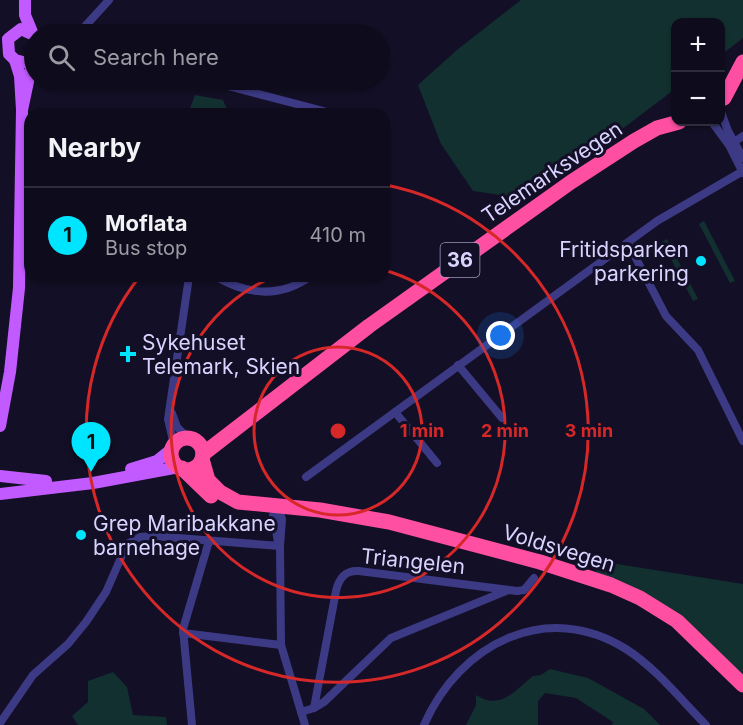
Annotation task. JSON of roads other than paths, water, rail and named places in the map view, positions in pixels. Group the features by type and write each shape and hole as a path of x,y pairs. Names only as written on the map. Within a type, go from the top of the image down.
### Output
{"highway":[{"path":"725,76 743,61"},
{"path":"725,97 743,61"},
{"name":"Telemarksvegen","path":"202,457 266,404 415,293 571,182 671,119"},
{"name":"Telemarksvegen","path":"660,127 671,124"},
{"name":"Telemarksvegen","path":"182,443 216,432 266,404"},
{"path":"181,468 173,460 182,443 201,446 202,457"},
{"name":"36","path":"181,468 195,468 202,457"},
{"name":"Voldsvegen","path":"202,457 208,480 229,498 277,512"},
{"name":"Voldsvegen","path":"181,468 219,501 243,510 331,512 366,517 420,529 540,562 611,585 654,606 682,625 743,685"}],"main road":[{"path":"0,426 19,288 22,110 20,76 8,54 7,44 20,0"},
{"path":"25,0 25,15 29,24"},
{"path":"9,34 24,33"},
{"path":"8,54 24,62"},
{"path":"22,110 27,90"},
{"path":"0,396 10,358"},
{"name":"Telemarksvegen","path":"0,476 27,481 74,480 150,464 182,443"},
{"path":"0,476 2,483 0,493 93,483 181,468"}],"street":[{"path":"87,24 109,0"},
{"path":"243,90 312,108"},
{"path":"725,122 732,143 743,158"},
{"path":"306,477 657,221 743,172 725,126"},
{"path":"732,143 743,136"},
{"path":"628,243 666,316 698,350 743,441"},
{"path":"182,443 168,419 187,282"},
{"path":"225,282 233,287 268,293 284,290 299,282"},
{"path":"458,365 502,418"},
{"path":"170,406 182,443"},
{"path":"395,412 437,464"},
{"path":"277,512 280,546 281,645 305,725"},
{"path":"0,723 33,675 68,644 87,622 109,585 124,549 131,540 152,536 280,546"},
{"path":"192,725 183,633 209,541"},
{"name":"Triangelen","path":"314,708 336,591 339,580 346,573 359,571 507,591 524,590 534,578"},
{"name":"Triangelen","path":"301,712 324,702 391,638 507,591"},
{"path":"424,725 446,689 477,657 516,634 544,628 584,632 624,648 657,675 706,725"},
{"path":"183,633 281,645"}],"place":[{"name":"Fritidsparken parkering","path":"701,261"},
{"name":"Sykehuset Telemark, Skien","path":"128,354"},
{"name":"Moflata","path":"91,472"},
{"name":"Grep Maribakkane barnehage","path":"81,535"}]}
